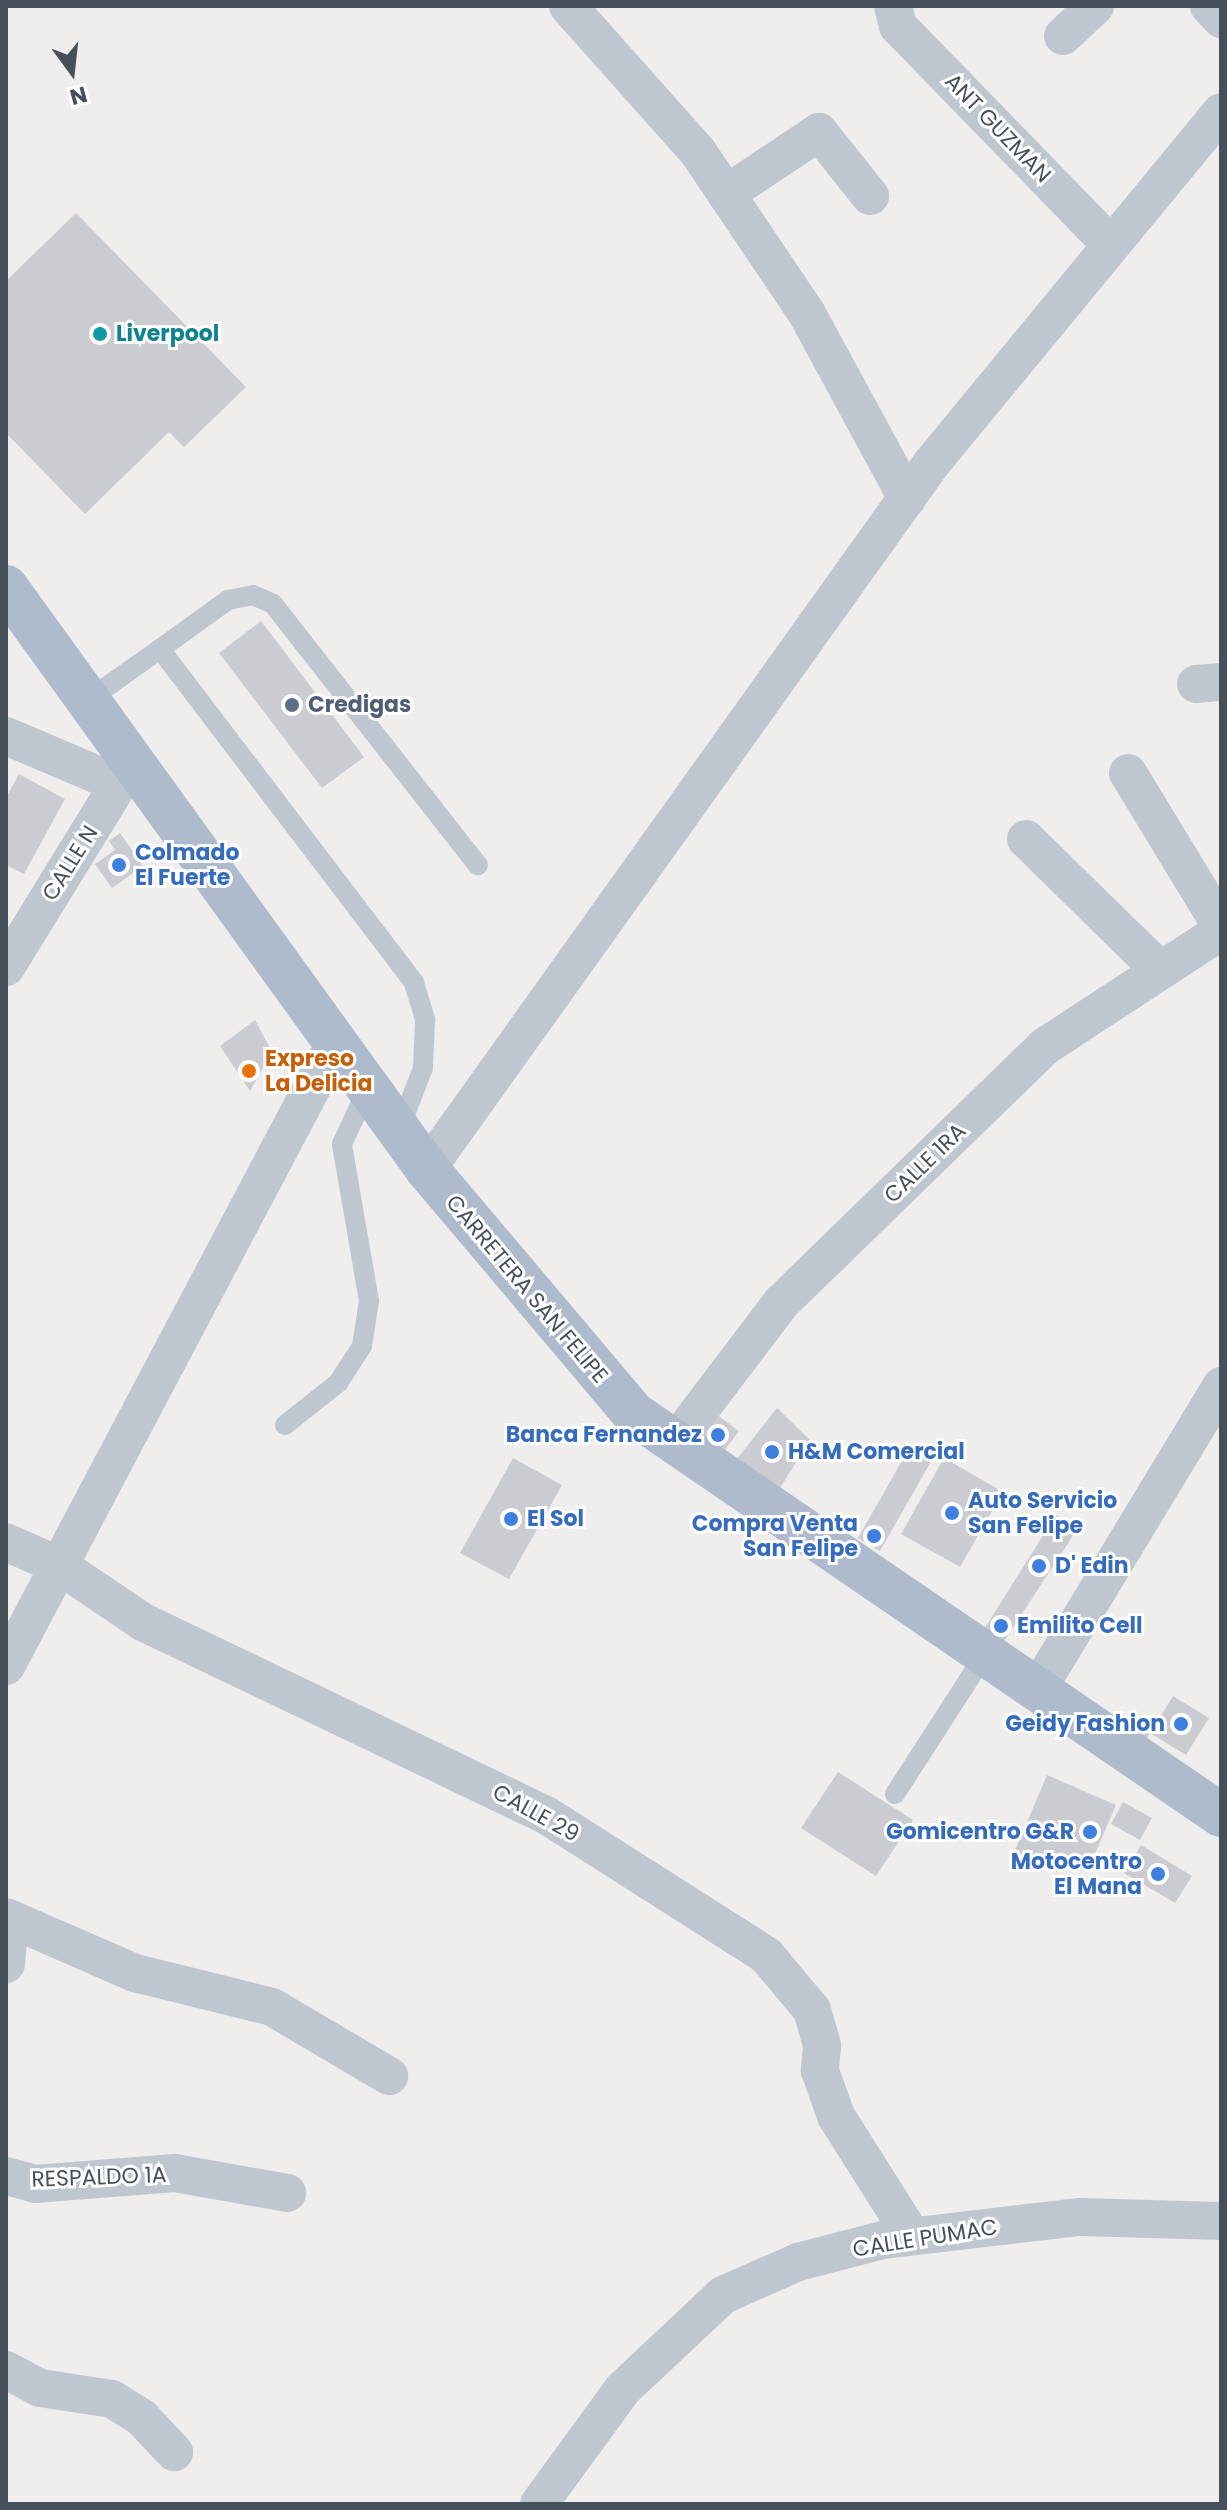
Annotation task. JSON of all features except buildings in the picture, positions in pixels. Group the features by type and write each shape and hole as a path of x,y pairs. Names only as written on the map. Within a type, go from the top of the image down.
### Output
{"main road":[{"name":"CARRETERA SAN FELIPE","path":"6,587 88,700 127,772 427,1169 591,1370 674,1444 1036,1692 1217,1804"}],"street":[{"path":"568,6 666,112 726,194 806,312 907,498"},
{"name":"ANT GUZMAN","path":"893,6 898,26 1111,245"},
{"path":"1063,36 1095,6"},
{"path":"1209,6 1221,19"},
{"path":"427,1169 907,498 1221,112"},
{"path":"726,194 819,132 870,196"},
{"path":"6,736 127,772"},
{"name":"CALLE N","path":"6,967 127,772"},
{"path":"1128,773 1221,928"},
{"path":"1026,839 1160,970"},
{"name":"CALLE 1RA","path":"674,1444 781,1303 1044,1047 1221,928"},
{"path":"6,1666 335,1044"},
{"path":"1036,1692 1221,1386"},
{"name":"CALLE 29","path":"6,1542 60,1566 143,1622 546,1815 766,1955 812,2010 822,2046 820,2071 836,2116 912,2236"},
{"path":"6,1964 8,1918 135,1973 272,2007 389,2076"},
{"name":"RESPALDO 1A","path":"6,2176 35,2184 175,2173 287,2193"},
{"name":"CALLE PUMAC","path":"539,2504 623,2389 723,2295 798,2262 912,2236 1080,2217 1221,2221"},
{"path":"6,2370 48,2390 112,2399 142,2418 174,2452"}],"lane":[{"path":"88,700 228,600 253,595 273,604 478,865"},
{"path":"160,649 414,983 425,1020 423,1068 399,1130"},
{"path":"285,1425 338,1383 362,1346 369,1301 342,1144 368,1088"},
{"path":"895,1794 984,1656"}],"place":[{"name":"Liverpool","path":"100,334"},
{"name":"Credigas","path":"292,705"},
{"name":"Colmado El Fuerte","path":"119,865"},
{"name":"Expreso La Delicia","path":"249,1071"},
{"name":"Banca Fernandez","path":"718,1435"},
{"name":"H&M Comercial","path":"772,1452"},
{"name":"Auto Servicio San Felipe","path":"952,1513"},
{"name":"El Sol","path":"511,1519"},
{"name":"Compra Venta San Felipe","path":"874,1536"},
{"name":"D' Edin","path":"1039,1566"},
{"name":"Emilito Cell","path":"1001,1626"},
{"name":"Geidy Fashion","path":"1181,1724"},
{"name":"Gomicentro G&R","path":"1090,1832"},
{"name":"Motocentro El Mana","path":"1158,1874"}]}
